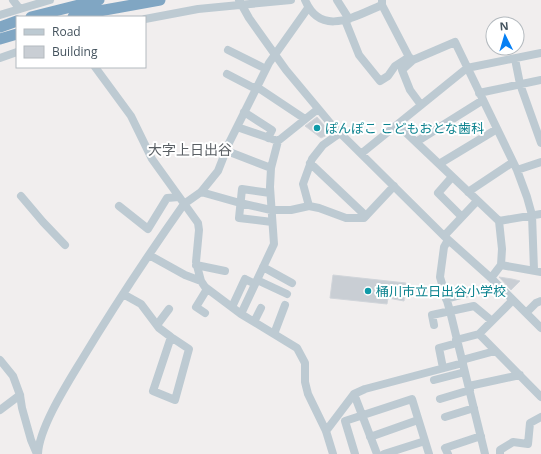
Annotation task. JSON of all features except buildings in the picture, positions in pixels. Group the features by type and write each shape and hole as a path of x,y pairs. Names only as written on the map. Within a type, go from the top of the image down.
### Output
{"highway":[{"path":"35,16 98,0"},
{"path":"77,16 160,0"},
{"path":"0,26 16,21"},
{"path":"0,39 16,34"}],"street":[{"path":"13,0 19,8"},
{"path":"34,0 49,16"},
{"path":"0,15 19,8 50,0"},
{"path":"146,19 240,2 291,0"},
{"path":"305,0 312,13 330,22 347,20 382,2 411,58"},
{"path":"337,0 347,20 359,55 380,81 388,76 395,66 411,58 455,42 517,170 532,215 537,271 501,265"},
{"path":"240,2 249,18 286,70 340,133 362,153 446,238 491,278 541,328"},
{"path":"38,454 39,441 62,392 102,326 149,255 181,201 201,192 218,171 229,143 266,69 308,8"},
{"path":"228,50 266,69"},
{"path":"0,58 16,52"},
{"path":"362,153 467,68 541,54"},
{"path":"411,58 402,70 410,90 421,105"},
{"path":"515,59 520,84 541,144"},
{"path":"100,69 131,116 152,160 198,223 200,230 196,266 201,281 207,289 241,314 297,348 301,354 305,363 305,382 308,394 326,431 333,454"},
{"path":"227,74 252,87 257,87 305,119"},
{"path":"416,142 481,96 520,84 541,80"},
{"path":"241,314 274,244 270,193 271,168 278,142 318,109"},
{"path":"244,112 272,130 268,138"},
{"path":"398,125 499,221 502,249 501,265 491,278"},
{"path":"237,127 278,142"},
{"path":"439,164 497,128"},
{"path":"310,206 303,184 310,163 323,145 340,133"},
{"path":"227,151 271,168"},
{"path":"468,192 513,162"},
{"path":"517,170 541,162"},
{"path":"310,163 366,216"},
{"path":"452,177 438,192 462,217"},
{"path":"201,192 272,210 291,210 310,206 346,218 364,218 394,186"},
{"path":"270,193 242,189 239,218 272,222"},
{"path":"21,196 42,222 65,245"},
{"path":"119,206 148,229 168,198 181,201"},
{"path":"477,201 462,217 446,238 440,277 470,388 485,454"},
{"path":"499,221 541,214"},
{"path":"149,255 185,275 201,281"},
{"path":"196,266 225,271"},
{"path":"263,267 292,282"},
{"path":"232,307 245,279 287,294"},
{"path":"205,313 196,307 207,289"},
{"path":"124,294 141,304 157,325 171,337 190,349 175,400 153,391 171,337"},
{"path":"446,299 465,294"},
{"path":"443,368 439,348 479,334 513,300"},
{"path":"526,313 536,303 541,301"},
{"path":"274,334 285,306"},
{"path":"434,325 432,315 474,306 492,321"},
{"path":"254,322 261,308"},
{"path":"157,325 169,309"},
{"path":"479,334 541,397"},
{"path":"326,431 354,394 365,389 443,368 495,351"},
{"path":"0,360 14,376 31,440 38,454"},
{"path":"434,380 465,372"},
{"path":"440,399 470,388 520,375"},
{"path":"354,394 377,454"},
{"path":"0,410 20,396"},
{"path":"355,454 345,421 412,399 429,454"},
{"path":"445,417 474,408"},
{"path":"500,454 500,450 513,442 528,444 530,423 541,417"},
{"path":"370,437 418,420"},
{"path":"448,454 446,448 481,436"},
{"path":"384,454 425,441"}],"place":[{"name":"ぽんぽこ こどもおとな歯科","path":"317,128"},
{"name":"桶川市立日出谷小学校","path":"368,291"}],"district":[{"name":"大字上日出谷","path":"190,150"}]}
